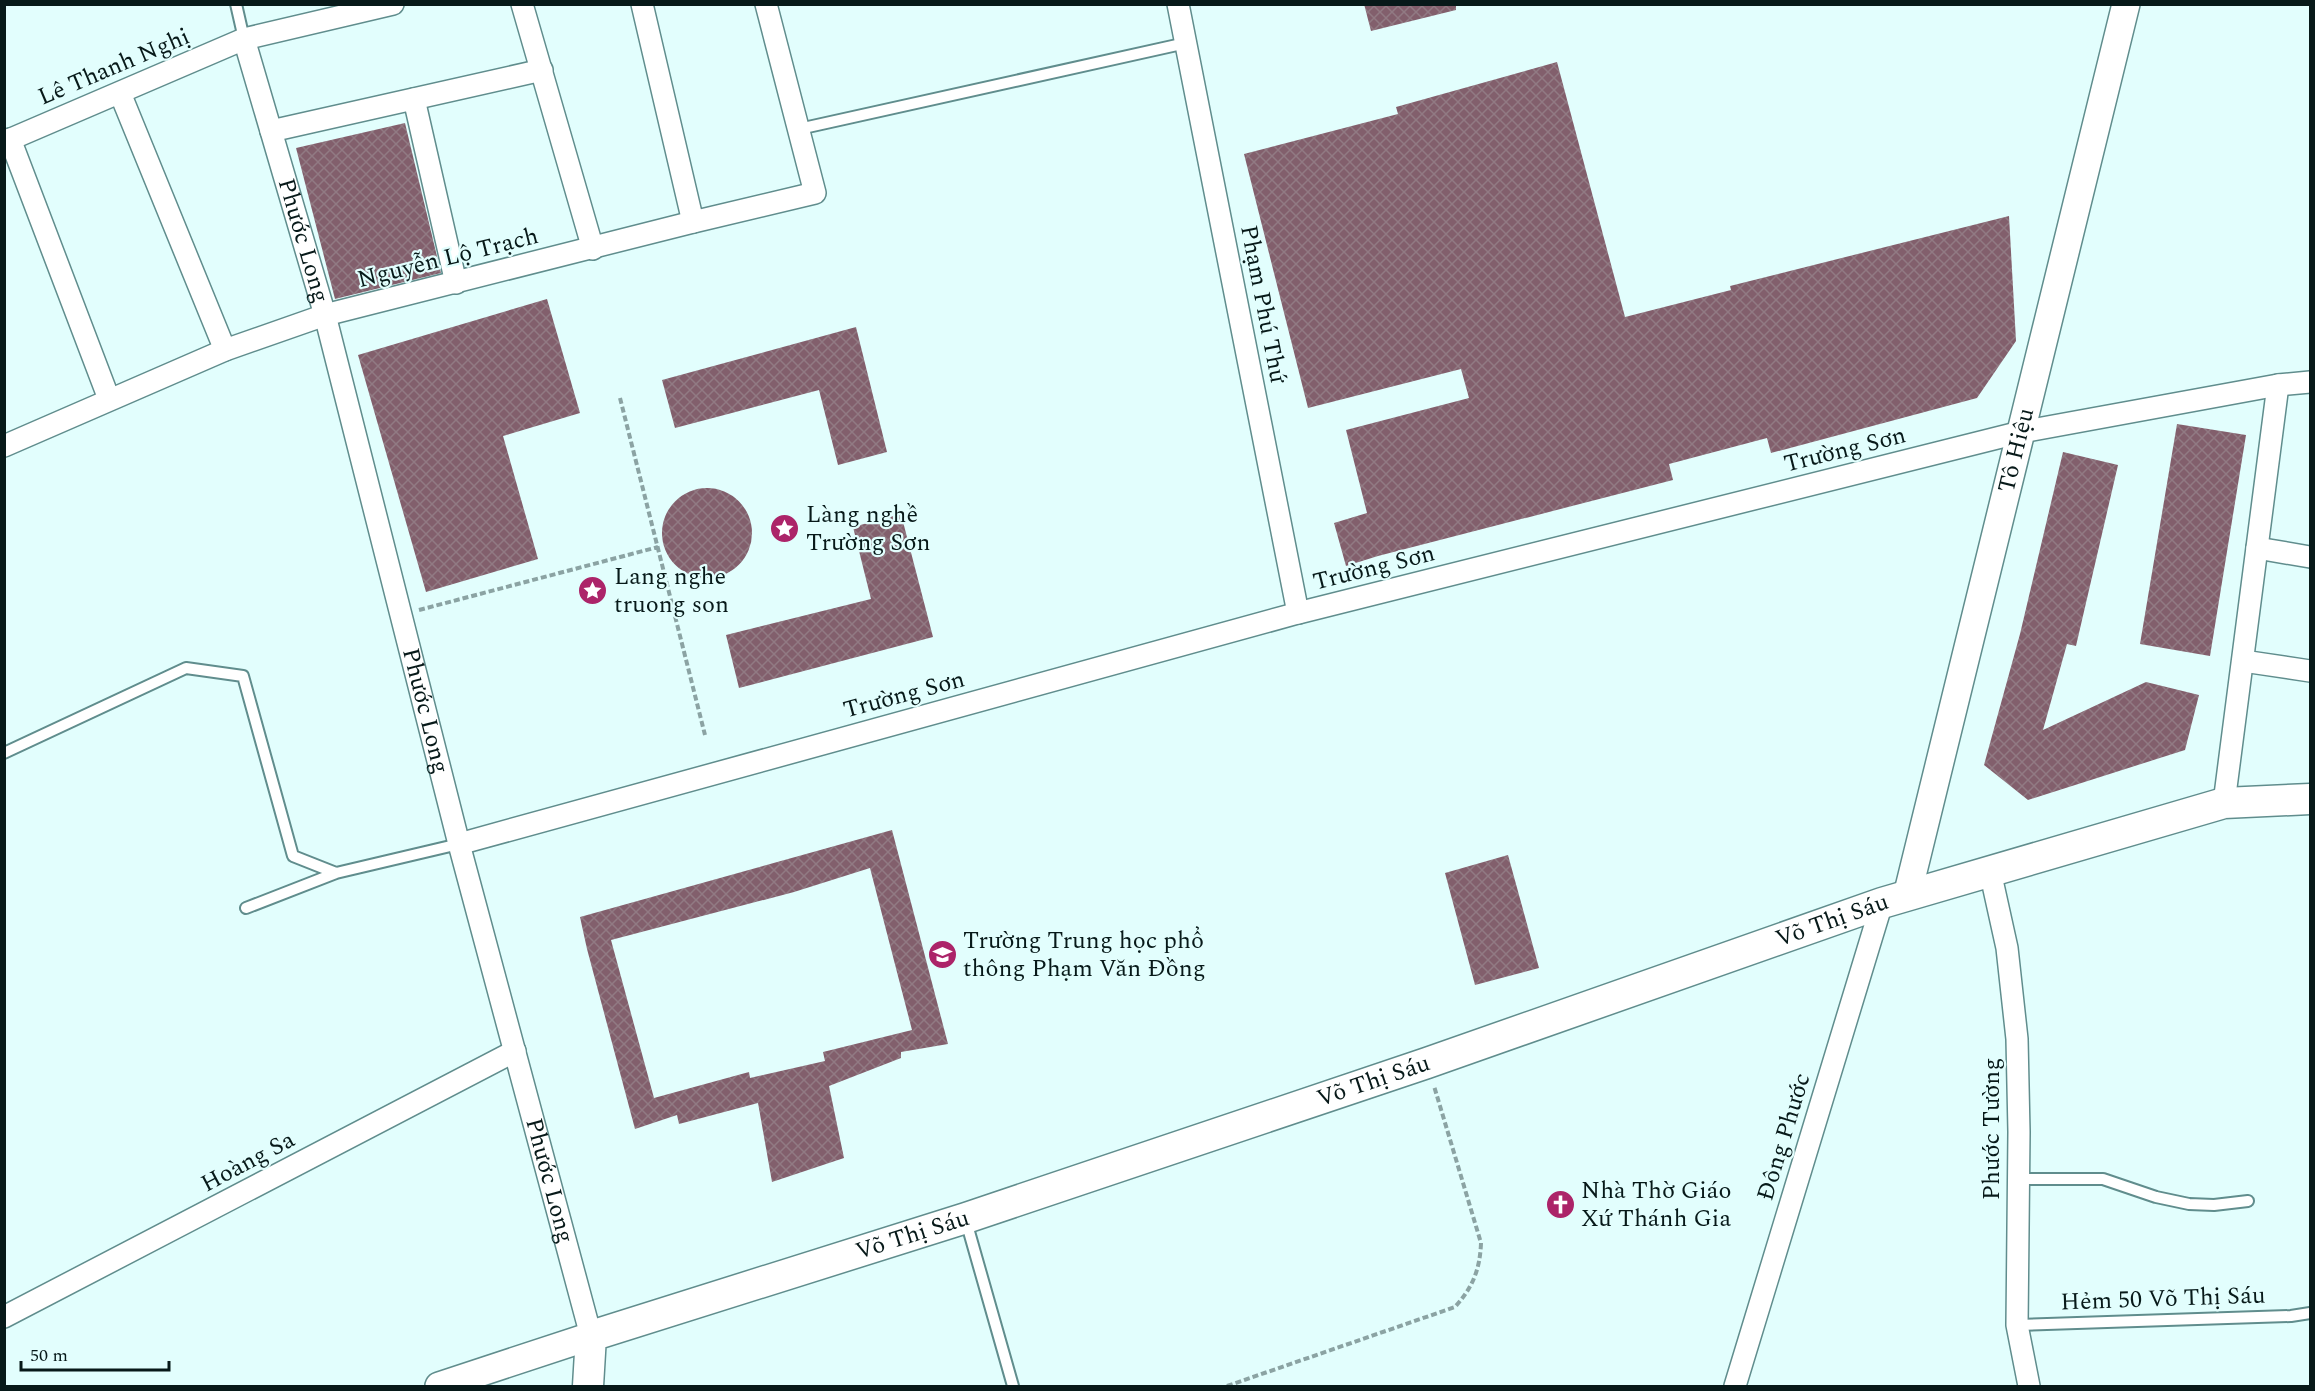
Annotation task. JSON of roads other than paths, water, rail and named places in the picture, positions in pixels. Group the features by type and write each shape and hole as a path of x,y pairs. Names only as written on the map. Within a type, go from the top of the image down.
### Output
{"main road":[{"name":"Võ Thị Sáu","path":"591,1336 966,1218 1427,1063 1894,899 2224,803 2310,799"},
{"name":"Phước Long","path":"588,1386 591,1336"}],"street":[{"name":"Lê Thanh Nghị","path":"7,141 244,39 393,4"},
{"path":"522,4 593,249"},
{"path":"642,4 693,222"},
{"path":"766,4 799,129"},
{"name":"Phạm Phú Thứ","path":"1178,4 1298,613"},
{"name":"Tô Hiệu","path":"1894,899 2020,432 2126,4"},
{"name":"Phước Long","path":"244,39 325,315 459,844 591,1336"},
{"path":"271,131 542,70"},
{"path":"120,93 225,350"},
{"path":"414,99 456,283"},
{"name":"Nguyễn Lộ Trạch","path":"4,446 225,350 325,315 693,222 815,194 799,129"},
{"path":"7,141 110,399"},
{"name":"Trường Sơn","path":"459,844 1298,613 2020,432 2278,385 2310,382"},
{"path":"2224,803 2278,385"},
{"path":"2257,548 2310,556"},
{"path":"2243,661 2310,671"},
{"name":"Phước Tường","path":"1990,871 2007,948 2014,1009 2018,1082 2017,1325 2030,1386"},
{"name":"Đông Phước","path":"1737,1385 1894,899"},
{"name":"Hoàng Sa","path":"4,1317 515,1051"},
{"name":"Võ Thị Sáu","path":"439,1386 591,1336"}],"lane":[{"path":"236,4 244,39"},
{"path":"799,129 1186,43"},
{"path":"4,753 186,668 243,676 293,856 336,873"},
{"path":"246,908 336,873 459,844"},
{"path":"2018,1179 2103,1179 2156,1197 2189,1204 2248,1201"},
{"path":"966,1218 1012,1386"},
{"name":"Hẻm 50 Võ Thị Sáu","path":"2017,1325 2291,1316 2310,1313"}],"place":[{"name":"Làng nghề Trường Sơn","path":"785,529"},
{"name":"Lang nghe truong son","path":"593,591"},
{"name":"Trường Trung học phổ thông Phạm Văn Đồng","path":"942,955"},
{"name":"Nhà Thờ Giáo Xứ Thánh Gia","path":"1560,1205"}]}
